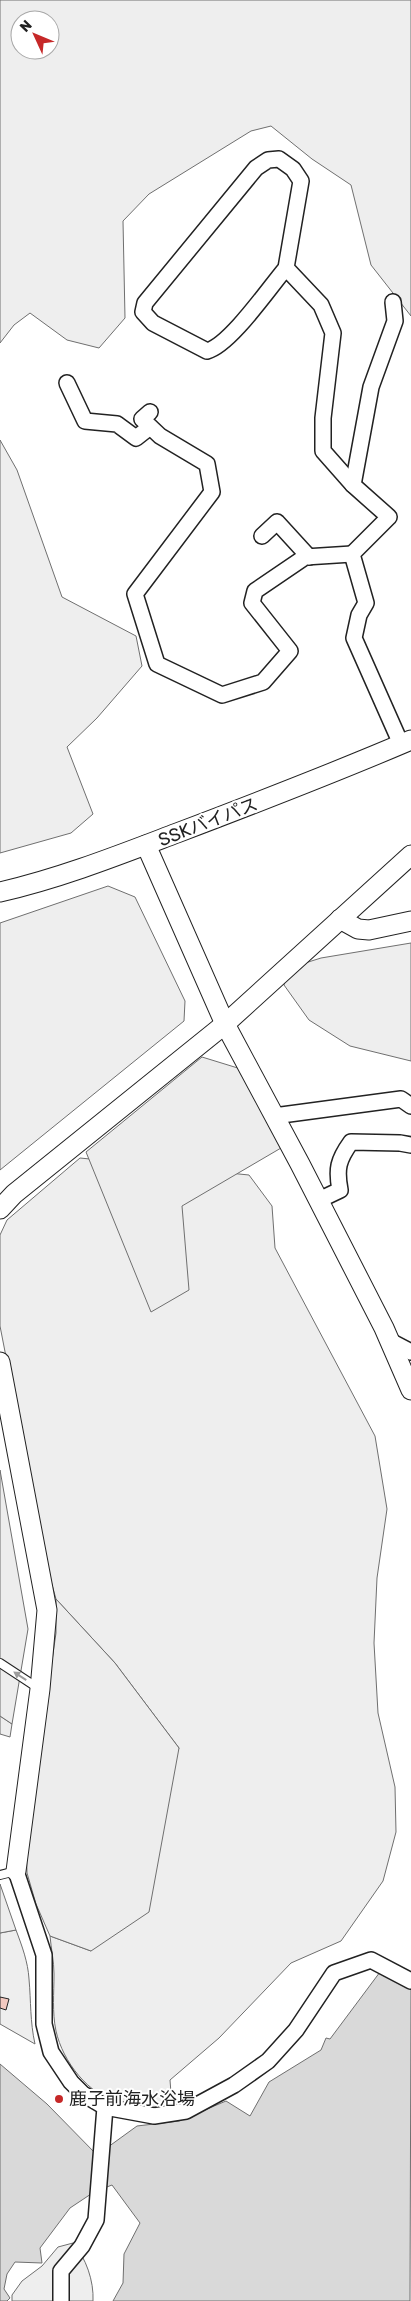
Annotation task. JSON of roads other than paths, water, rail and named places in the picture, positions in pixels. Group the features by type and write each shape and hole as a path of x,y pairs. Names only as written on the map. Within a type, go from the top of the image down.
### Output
{"street":[{"path":"279,159 293,170 301,182 286,268 228,337 215,348 206,351 153,323 143,312 145,302 256,168 268,160 279,159"},
{"path":"67,383 85,421 117,424 136,438 150,419 160,436 207,464 212,492 135,594 157,664 222,695 263,682 290,651 252,603 255,590 308,557 352,554 390,518 353,485 323,451 323,418 333,333 321,305 286,268"},
{"path":"353,485 371,388 395,321 393,302"},
{"path":"262,536 277,522 308,557"},
{"path":"352,554 366,603 359,615 354,638 406,742"},
{"name":"SSKバイパス","path":"0,892 43,882 146,845 299,787 406,742"},
{"path":"146,845 225,1024 319,1200 390,1341 411,1390"},
{"path":"0,1209 14,1194 225,1024 411,855"},
{"path":"340,919 358,929 370,930 411,922"},
{"path":"274,1116 400,1099 411,1106"},
{"path":"319,1200 340,1190 336,1172 343,1154 351,1142 411,1145"},
{"path":"390,1341 411,1352"},
{"path":"0,1362 47,1610 40,1689 8,1873 44,1955 44,2024 52,2052 77,2088 95,2103 105,2107 154,2116 186,2111 234,2085 268,2061 296,2030 334,1973 371,1960 411,1981"},
{"path":"61,2301 62,2271 82,2246 96,2220 105,2107"}],"lane":[{"path":"0,1663 40,1689"}],"place":[{"name":"鹿子前海水浴場","path":"59,2099"}]}
